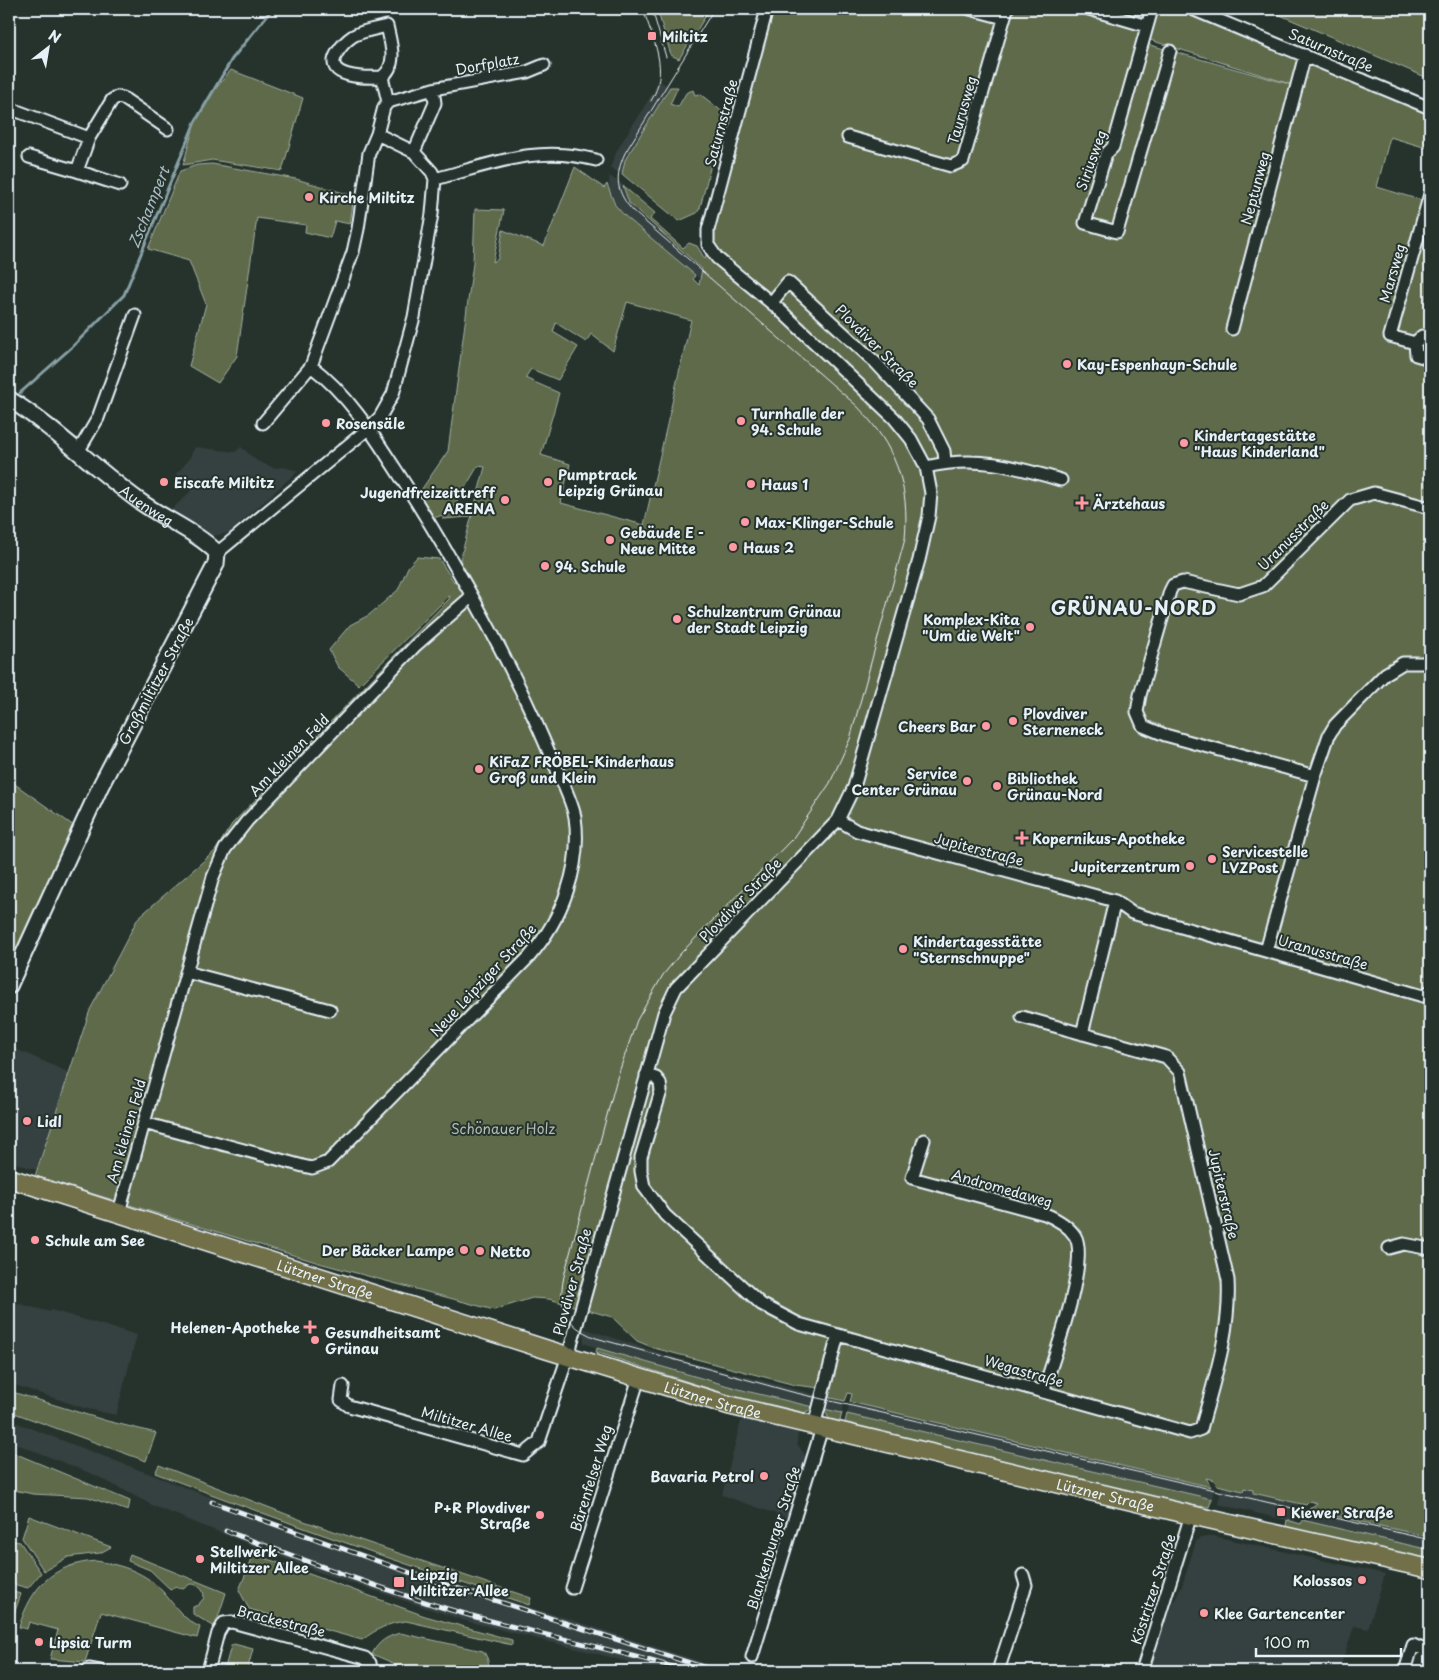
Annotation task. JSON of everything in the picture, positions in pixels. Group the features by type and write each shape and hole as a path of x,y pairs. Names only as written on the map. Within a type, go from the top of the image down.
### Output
{"main road":[{"name":"Lützner Straße","path":"9,1178 728,1405 1191,1515 1430,1569"}],"street":[{"name":"Saturnstraße","path":"708,245 708,230 767,9"},
{"path":"970,9 1005,13"},
{"path":"1089,9 1147,26"},
{"name":"Siriusweg","path":"1152,9 1113,147 1106,154 1085,223 1117,232 1170,51"},
{"name":"Saturnstraße","path":"1192,9 1430,108"},
{"name":"Taurusweg","path":"848,138 951,166 963,161 1005,13"},
{"path":"263,422 310,366 353,252 369,153 377,134 384,107 388,102 382,78 392,64 392,50 387,26 364,31 353,36 339,50 334,58 333,65 344,74 382,78"},
{"name":"Neptunweg","path":"1232,329 1305,55"},
{"name":"Dorfplatz","path":"388,102 433,89 527,72 544,66"},
{"path":"414,152 435,104 433,89"},
{"path":"77,171 88,138 112,100 118,97 123,98 168,129"},
{"path":"9,108 88,138"},
{"path":"218,553 369,428 380,417 393,394 414,317 432,214 435,179 432,172 414,152 377,134"},
{"path":"435,179 529,154 573,154 596,160"},
{"path":"29,157 120,185"},
{"name":"Marsweg","path":"1415,343 1390,336 1430,194"},
{"name":"Plovdiver Straße","path":"568,1356 664,1012 676,988 838,820 854,786 919,560 930,508 931,492 926,467 911,440 894,418 772,302 716,258 708,245"},
{"name":"Plovdiver Straße","path":"772,302 788,282 876,363 928,420 944,452 945,462"},
{"path":"78,452 98,418 136,316"},
{"path":"1430,338 1422,336 1415,343 1416,355 1430,359"},
{"name":"Neue Leipziger Straße","path":"144,1123 280,1161 312,1168 321,1166 332,1159 529,957 550,929 567,890 572,868 576,838 575,815 524,694 472,596 431,525 369,428 340,393 310,366"},
{"name":"Auenweg","path":"13,402 78,452 123,490 174,524 209,544 218,553"},
{"path":"926,467 945,462 1000,463 1061,480"},
{"name":"Uranusstraße","path":"1315,776 1165,735 1143,726 1137,712 1140,695 1170,591 1173,585 1183,582 1239,594 1263,586 1350,500 1374,493 1430,508"},
{"name":"Großmiltitzer Straße","path":"9,986 101,785 216,564 218,553"},
{"name":"Am kleinen Feld","path":"119,1212 213,877 225,849 247,821 416,645 472,596"},
{"name":"Uranusstraße","path":"1430,663 1403,663 1385,674 1335,725 1329,735 1315,776 1266,951 1422,996 1430,991"},
{"name":"Jupiterstraße","path":"838,820 857,831 1115,901 1129,912 1266,951"},
{"path":"1082,1034 1115,901"},
{"path":"186,972 330,1010"},
{"name":"Jupiterstraße","path":"1022,1017 1166,1057 1180,1072 1228,1280 1230,1305 1226,1335 1201,1429"},
{"name":"Wegastraße","path":"646,1075 656,1078 660,1083 660,1091 641,1157 644,1186 658,1208 761,1304 799,1324 1190,1433 1201,1429"},
{"name":"Andromedaweg","path":"924,1140 912,1178 1045,1214 1062,1222 1076,1238 1080,1259 1075,1284 1043,1392"},
{"path":"1389,1248 1404,1244 1430,1249"},
{"path":"818,1427 838,1335"},
{"name":"Miltitzer Allee","path":"343,1386 341,1400 349,1406 523,1454 539,1442 568,1356"},
{"name":"Bärenfelser Weg","path":"572,1588 639,1378"},
{"name":"Blankenburger Straße","path":"752,1657 818,1427"},
{"name":"Köstritzer Straße","path":"1142,1671 1191,1515"},
{"path":"998,1671 1026,1585 1023,1575"},
{"name":"Brackestraße","path":"208,1671 218,1633 224,1623 232,1622 365,1658 370,1663 371,1671"},
{"path":"1405,1671 1413,1645 1425,1650 1418,1671"}],"shaded area":[{"path":"657,80 670,87 626,160 622,174 610,168 617,150 654,91"},
{"path":"609,176 622,184 629,203 637,212 708,274 700,279 625,216 615,205 610,193"},
{"path":"195,447 235,452 241,447 257,461 274,468 284,467 298,471 229,533 213,536 170,511 191,491 176,474 188,461"},
{"path":"9,1046 70,1073 37,1170 9,1161"},
{"path":"9,1301 50,1312 51,1310 137,1335 116,1415 84,1408 9,1383"},
{"path":"583,1328 679,1359 817,1395 813,1407 746,1391 584,1343"},
{"path":"827,1397 845,1401 842,1413 824,1409"},
{"path":"850,1402 1211,1487 1214,1488 1212,1499 847,1414"},
{"name":"Bavaria Petrol","path":"742,1417 798,1430 797,1444 807,1458 788,1518 722,1495"},
{"path":"9,1420 309,1535 487,1595 569,1619 729,1671 658,1671 466,1621 318,1572 154,1506 95,1475 9,1441"},
{"path":"1222,1486 1243,1491 1244,1488 1253,1490 1253,1493 1298,1504 1294,1522 1218,1504"},
{"path":"1305,1509 1430,1537 1430,1550 1302,1520"},
{"path":"1213,1536 1385,1574 1368,1629 1354,1626 1339,1671 1161,1671 1151,1668 1166,1617 1182,1586 1196,1541 1200,1538"}],"green space":[{"path":"657,9 710,9 679,59 671,55"},
{"name":"Schönauer Holz","path":"767,9 970,9 1004,18 1007,9 1089,9 1147,26 1143,43 1303,88 1150,40 1153,24 1100,9 1180,9 1430,113 1430,149 1390,137 1377,187 1430,203 1430,993 1423,997 1424,1021 1430,1023 1430,1517 1425,1528 1430,1530 1430,1537 1308,1510 1317,1503 1310,1501 1306,1505 1253,1493 1253,1490 1244,1488 1243,1491 1217,1485 1214,1480 1206,1478 1211,1487 850,1402 852,1394 848,1393 845,1401 827,1397 829,1389 795,1385 654,1348 637,1341 612,1317 549,1299 532,1298 494,1310 319,1263 35,1176 90,1010 138,918 215,851 232,824 449,599 450,595 359,685 338,667 329,650 350,625 369,615 398,590 408,567 417,557 439,559 454,582 485,467 478,466 454,506 472,511 469,517 443,519 443,515 433,518 419,493 448,451 473,263 475,209 504,210 493,262 498,259 503,230 544,246 575,167 604,188 607,184 615,205 625,216 695,275 693,279 699,285 702,269 629,203 623,186 655,213 650,219 683,248 689,243 697,246 705,259","holes":["627,302 691,320 644,525 561,503 570,464 541,455 559,393 525,378 531,369 558,380 578,347 553,332 556,323 586,342 591,334 613,351"]},
{"path":"1266,9 1430,9 1430,79"},
{"path":"231,70 303,98 282,171 212,160 183,165 195,122 209,97"},
{"path":"670,87 678,87 670,104 678,107 686,93 693,90 695,95 700,94 724,113 700,208 697,213 679,221 622,174 625,160"},
{"path":"212,164 296,179 354,196 350,224 335,221 330,238 305,232 306,225 257,218 237,356 218,383 189,366 206,304 189,261 148,249 180,171 197,165"},
{"path":"9,780 74,826 9,971"},
{"path":"597,1348 746,1391 813,1407 800,1413 775,1410 596,1352"},
{"path":"9,1391 107,1421 156,1433 146,1461 9,1411"},
{"path":"824,1409 842,1413 839,1424 829,1419"},
{"path":"847,1414 1212,1499 1209,1507 1176,1504 844,1426"},
{"path":"9,1451 130,1501 128,1511 88,1497 33,1494 9,1489"},
{"path":"159,1465 304,1521 531,1598 529,1605 341,1541 155,1473"},
{"path":"29,1516 111,1547 100,1553 68,1557 44,1571 22,1538"},
{"path":"1287,1520 1301,1524 1302,1520 1430,1550 1430,1560 1298,1531 1286,1526"},
{"path":"14,1541 20,1542 41,1573 28,1588 9,1583 9,1560"},
{"path":"130,1554 226,1593 215,1627 193,1614 193,1607 198,1605 204,1598 201,1588 190,1584 183,1589 175,1586 171,1590 150,1570 128,1561"},
{"path":"254,1554 425,1616 512,1640 512,1645 406,1621 383,1627 362,1640 249,1609 239,1590"},
{"path":"96,1561 124,1567 141,1575 157,1586 184,1617 200,1627 197,1638 101,1612 85,1662 50,1659 58,1630 29,1622 27,1629 19,1627 30,1600 37,1589 56,1573 81,1563"},
{"path":"9,1591 21,1594 14,1614 9,1613"},
{"path":"400,1633 483,1651 488,1661 488,1669 487,1671 400,1671 393,1663 372,1654 383,1640"},
{"path":"234,1644 253,1649 247,1671 224,1671 231,1646"},
{"path":"57,1668 83,1668 82,1671 54,1671"}],"waterway":[{"name":"Zschampert","path":"20,393 72,347 124,295 195,122 232,59 272,9"}],"tram line":[{"path":"643,9 655,44 659,66 657,89 651,101"},
{"path":"652,9 666,57"},
{"path":"714,9 625,153 618,177 620,191 634,212 857,406 870,421 890,451 902,483 906,519 905,539 850,739 830,783 793,838 681,953 663,975 637,1020 617,1078 565,1272 562,1294 565,1312 576,1327 596,1338 792,1392 1430,1540"}],"railway":[{"path":"212,1502 425,1578 715,1671"},
{"path":"226,1531 366,1582 451,1610 686,1671"}],"place":[{"name":"Miltitz","path":"652,36"},
{"name":"Kirche Miltitz","path":"309,197"},
{"name":"Kay-Espenhayn-Schule","path":"1067,364"},
{"name":"Turnhalle der 94. Schule","path":"741,421"},
{"name":"Rosensäle","path":"326,423"},
{"name":"Kindertagestätte \"Haus Kinderland\"","path":"1184,443"},
{"name":"Eiscafe Miltitz","path":"164,482"},
{"name":"Pumptrack Leipzig Grünau","path":"548,482"},
{"name":"Haus 1","path":"751,484"},
{"name":"Jugendfreizeittreff ARENA","path":"505,500"},
{"name":"Ärztehaus","path":"1082,503"},
{"name":"Max-Klinger-Schule","path":"745,522"},
{"name":"Gebäude E - Neue Mitte","path":"610,540"},
{"name":"Haus 2","path":"733,547"},
{"name":"94. Schule","path":"545,566"},
{"name":"Schulzentrum Grünau der Stadt Leipzig","path":"677,619"},
{"name":"Komplex-Kita \"Um die Welt\"","path":"1030,627"},
{"name":"Plovdiver Sterneneck","path":"1013,721"},
{"name":"Cheers Bar","path":"986,726"},
{"name":"KiFaZ FRÖBEL-Kinderhaus Groß und Klein","path":"479,769"},
{"name":"Service Center Grünau","path":"967,781"},
{"name":"Bibliothek Grünau-Nord","path":"997,786"},
{"name":"Kopernikus-Apotheke","path":"1022,838"},
{"name":"Servicestelle LVZPost","path":"1212,859"},
{"name":"Jupiterzentrum","path":"1190,866"},
{"name":"Kindertagesstätte \"Sternschnuppe\"","path":"903,949"},
{"name":"Lidl","path":"27,1121"},
{"name":"Schule am See","path":"35,1240"},
{"name":"Der Bäcker Lampe","path":"464,1250"},
{"name":"Netto","path":"480,1251"},
{"name":"Helenen-Apotheke","path":"310,1327"},
{"name":"Gesundheitsamt Grünau","path":"315,1340"},
{"name":"Bavaria Petrol","path":"764,1476"},
{"name":"Kiewer Straße","path":"1281,1512"},
{"name":"P+R Plovdiver Straße","path":"540,1515"},
{"name":"Stellwerk Miltitzer Allee","path":"200,1559"},
{"name":"Kolossos","path":"1362,1580"},
{"name":"Leipzig Miltitzer Allee","path":"399,1582"},
{"name":"Klee Gartencenter","path":"1204,1613"},
{"name":"Lipsia Turm","path":"39,1642"}],"district":[{"name":"GRÜNAU-NORD","path":"1134,607"}]}
